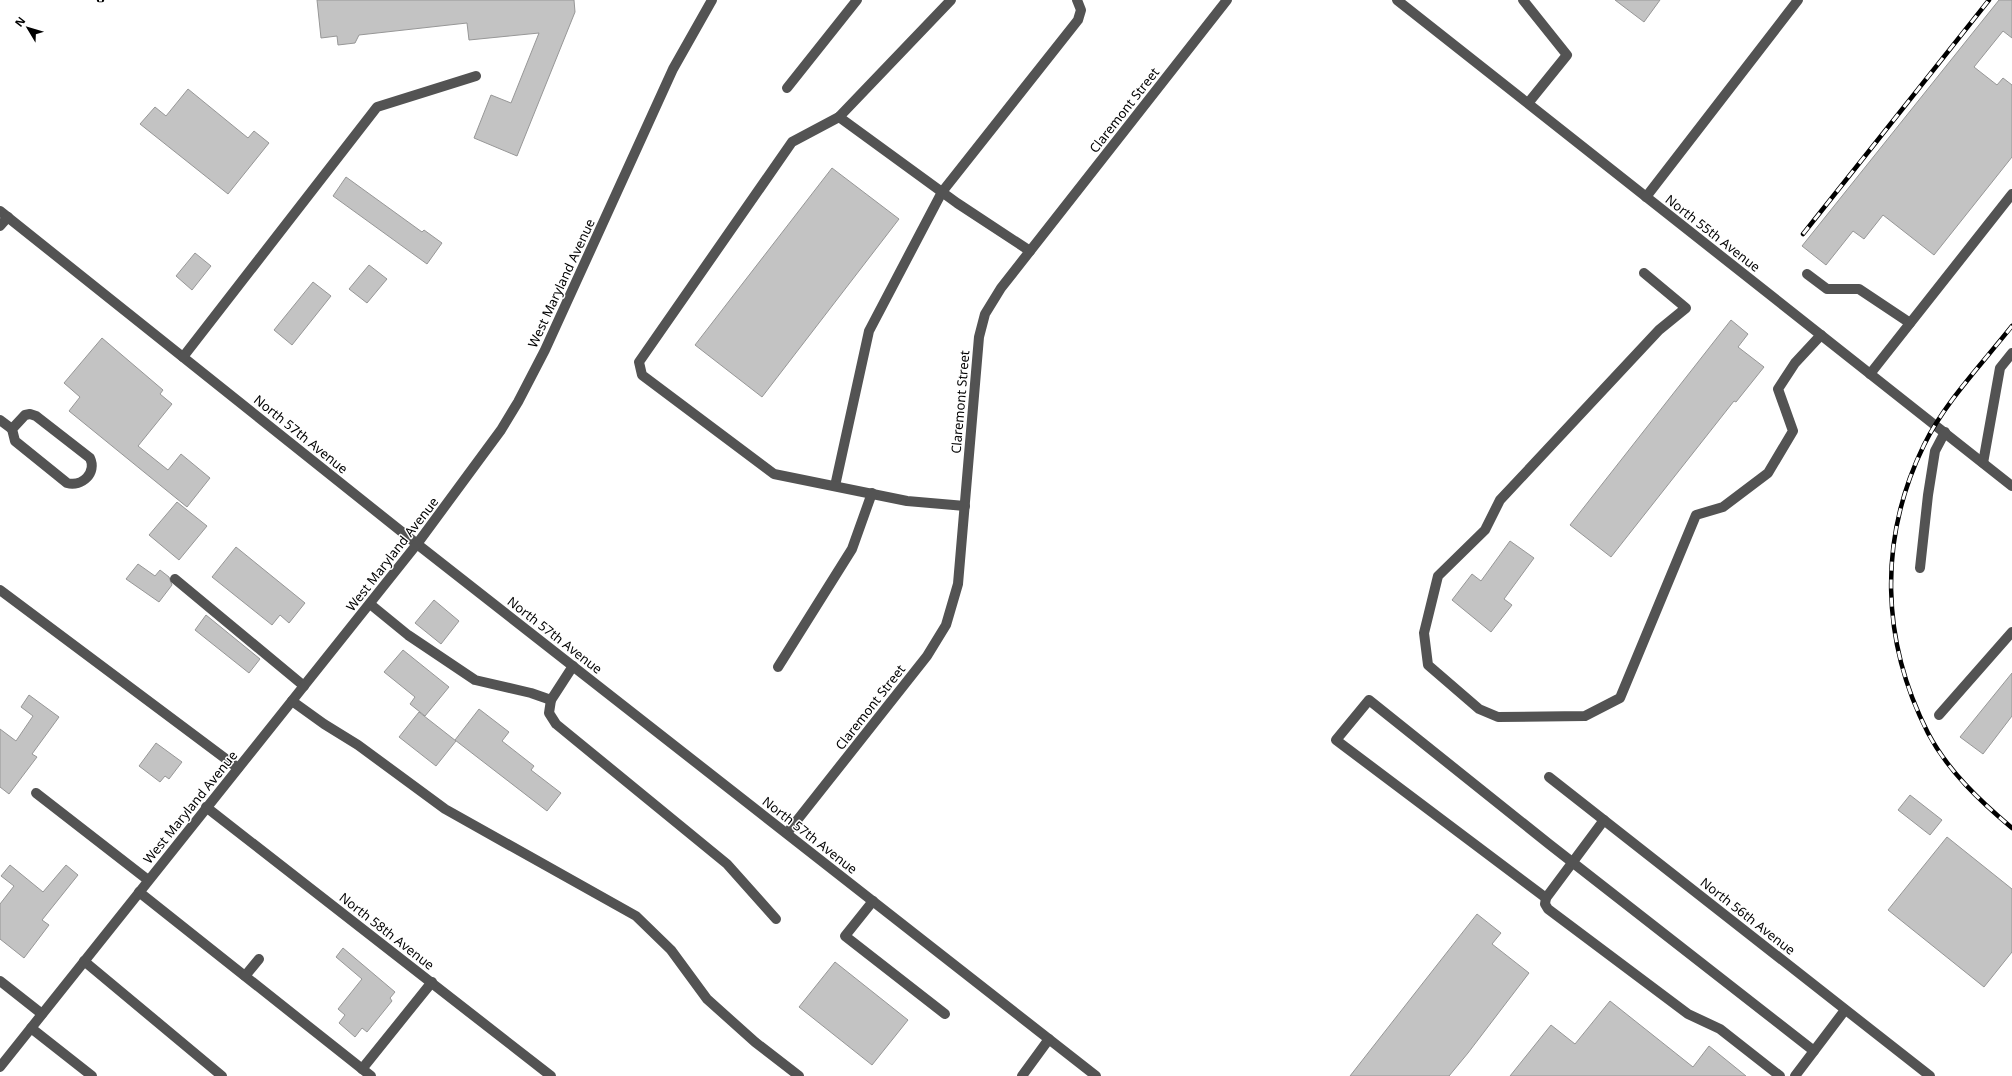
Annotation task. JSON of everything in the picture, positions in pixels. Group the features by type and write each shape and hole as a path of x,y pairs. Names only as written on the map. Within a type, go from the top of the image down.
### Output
{"street":[{"name":"West Maryland Avenue","path":"0,1066 418,544 482,458 518,402 545,350 679,58 712,0"},
{"path":"787,88 857,0"},
{"path":"951,0 839,116 792,142 639,362 642,375 774,474 907,501 965,506"},
{"path":"835,486 869,332 942,192 1078,20 1081,10 1077,0"},
{"name":"Claremont Street","path":"787,833 927,656 946,625 958,584 979,338 985,314 1001,288 1227,0"},
{"name":"North 55th Avenue","path":"1397,0 1529,102 1646,197 2012,486"},
{"path":"1523,0 1567,55 1529,102"},
{"path":"1646,197 1798,0"},
{"path":"183,357 377,107 476,76"},
{"path":"839,116 942,192 1030,251"},
{"path":"1870,374 2012,194"},
{"path":"0,226 4,214"},
{"name":"North 57th Avenue","path":"4,214 418,544 1096,1076"},
{"path":"1644,273 1686,308 1659,330 1500,500 1485,530 1438,576 1424,633 1428,665 1479,709 1498,717 1585,716 1620,698 1696,515 1723,508 1768,473 1793,431 1778,389 1795,363 1821,335"},
{"path":"1807,274 1827,289 1859,289 1910,323"},
{"path":"1983,463 2000,368 2012,353"},
{"path":"0,420 12,429 14,440 67,483 75,485 82,482 92,470 90,458 36,416 30,414 25,415 12,429"},
{"path":"1920,568 1928,495 1935,451 1945,432"},
{"path":"778,667 852,549 872,493"},
{"path":"175,579 304,686"},
{"path":"0,590 238,768"},
{"path":"370,604 408,635 475,680 531,693 551,700"},
{"path":"1939,715 2012,632"},
{"path":"573,666 551,700 549,713 556,724 727,864 776,919"},
{"path":"1546,898 1336,740 1369,700 1549,844 1573,861 1814,1051"},
{"path":"292,701 328,727 358,745 445,809 636,916 671,950 707,999 756,1042 799,1076"},
{"name":"North 56th Avenue","path":"1549,777 1930,1076"},
{"path":"36,793 148,880"},
{"name":"North 58th Avenue","path":"206,807 551,1076"},
{"path":"1604,820 1546,898 1545,904 1548,909 1688,1014 1720,1029 1780,1076"},
{"path":"139,892 371,1076"},
{"path":"873,900 845,936 945,1014"},
{"path":"245,976 259,959"},
{"path":"84,962 222,1076"},
{"path":"0,981 42,1014"},
{"path":"362,1069 432,982"},
{"path":"1795,1076 1845,1010"},
{"path":"31,1028 92,1076"},
{"path":"1022,1076 1049,1039"}],"building":[{"path":"317,0 574,0 575,12 517,156 474,138 491,95 511,103 539,33 469,40 467,23 359,35 355,43 338,45 337,36 321,38"},
{"path":"1615,0 1660,0 1644,22"},
{"path":"1999,0 2012,0 2012,38 2003,31 1974,67 1997,85 2003,78 2012,85 2012,157 1934,255 1883,215 1864,239 1853,231 1826,265 1802,246"},
{"path":"188,89 248,138 254,131 269,143 228,194 140,124 155,107 166,116"},
{"path":"832,168 899,219 762,397 695,345"},
{"path":"346,177 422,232 424,230 442,243 427,264 333,196"},
{"path":"195,253 211,266 192,290 176,276"},
{"path":"369,265 387,279 367,303 349,289"},
{"path":"313,282 331,296 292,345 274,330"},
{"path":"1731,320 1748,334 1738,347 1764,367 1736,402 1734,401 1611,557 1570,525"},
{"path":"102,338 163,390 160,394 172,404 138,446 168,470 181,454 210,478 187,507 69,411 80,397 64,383"},
{"path":"177,502 207,526 179,560 149,535"},
{"path":"1510,541 1534,558 1504,599 1512,605 1491,632 1452,600 1472,574 1481,581"},
{"path":"236,547 305,603 289,623 280,615 272,625 212,577"},
{"path":"138,564 155,576 160,570 169,577 172,585 159,602 126,579"},
{"path":"434,600 459,621 441,644 415,623"},
{"path":"206,615 260,659 249,673 195,630"},
{"path":"403,650 449,687 425,716 410,704 415,697 384,672"},
{"path":"2012,673 2012,716 1983,754 1960,737"},
{"path":"29,695 59,717 32,754 37,757 9,794 0,787 0,729 16,741 33,716 21,707"},
{"path":"479,709 509,732 502,741 534,766 531,770 561,793 547,811 455,740"},
{"path":"419,712 456,741 436,766 399,737"},
{"path":"156,743 182,762 169,779 165,776 160,782 139,766"},
{"path":"1910,795 1942,820 1930,835 1898,810"},
{"path":"1947,837 2012,889 2012,952 1984,987 1888,910"},
{"path":"10,865 43,892 66,865 78,875 42,920 49,925 24,958 0,939 0,904 14,886 1,876"},
{"path":"1477,914 1501,933 1492,944 1529,973 1468,1053 1449,1076 1350,1076"},
{"path":"343,948 395,992 390,998 392,1001 367,1032 362,1028 355,1037 339,1023 345,1015 338,1009 362,979 336,957"},
{"path":"835,962 908,1020 872,1065 799,1007"},
{"path":"1610,1001 1693,1067 1709,1046 1746,1076 1510,1076 1551,1025 1575,1044"}],"railway":[{"path":"1803,234 1989,0"},
{"path":"2012,326 1953,398 1924,445 1909,481 1899,517 1893,553 1891,590 1894,626 1901,662 1912,698 1928,733 1936,747 1955,773 1988,807 2012,828"}]}
